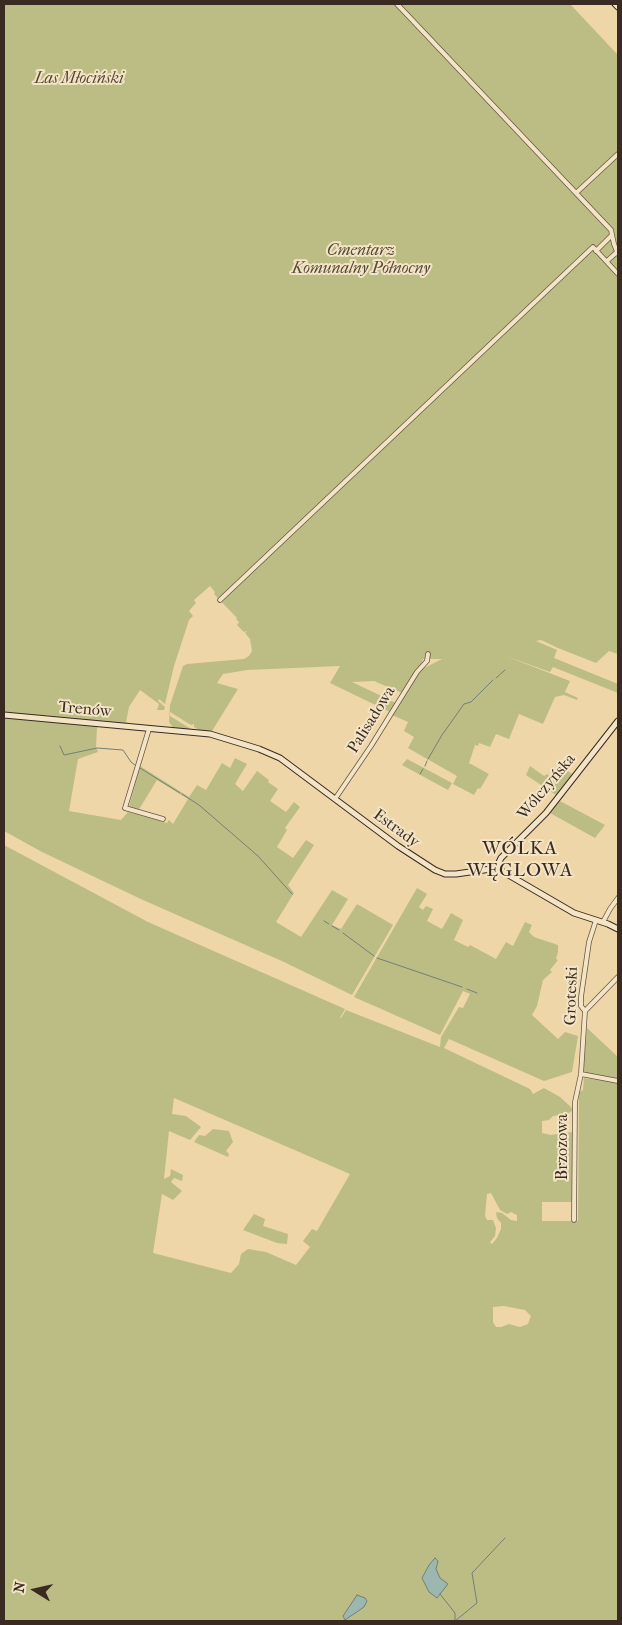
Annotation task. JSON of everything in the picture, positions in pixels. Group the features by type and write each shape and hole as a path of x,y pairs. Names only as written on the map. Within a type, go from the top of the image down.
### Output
{"main road":[{"name":"Trenów","path":"4,716 165,730"},
{"name":"Wólczyńska","path":"496,869 501,858 546,813 618,721"},
{"name":"Estrady","path":"165,730 222,736 272,754 286,762 410,854 440,872 456,874 496,869"},
{"path":"496,869 574,914 603,922 618,929"}],"street":[{"path":"397,4 611,230 617,253 607,262"},
{"path":"576,193 618,154"},
{"path":"596,251 612,235"},
{"path":"220,600 593,247 617,271"},
{"name":"Palisadowa","path":"335,799 417,672 427,661 428,654"},
{"path":"149,729 125,808 163,819"},
{"path":"603,922 618,898"},
{"name":"Groteski","path":"581,1074 585,1011 581,1006 582,988 589,942 596,920"},
{"path":"585,1011 618,977"},
{"path":"581,1074 618,1081"},
{"name":"Brzozowa","path":"574,1220 575,1102 581,1074"}],"green space":[{"name":"Cmentarz Komunalny Północny","path":"4,4 570,4 618,55 618,654 609,651 596,663 541,640 536,641 557,650 554,658 618,684 618,693 553,667 550,672 503,655 570,681 565,692 578,698 577,700 564,695 555,697 543,724 519,714 509,739 496,734 490,747 479,743 478,746 475,745 469,763 489,774 474,795 453,784 457,776 408,748 414,737 404,731 408,722 392,715 420,670 442,659 423,659 421,666 402,693 374,681 352,682 396,703 390,712 330,683 340,666 247,670 223,674 217,683 238,689 212,731 201,731 194,727 194,724 191,725 170,712 170,716 191,729 174,729 169,722 170,705 183,666 187,664 244,659 252,651 250,639 245,633 247,631 244,632 237,625 239,622 237,618 214,594 215,592 210,586 194,600 196,603 189,611 193,616 189,620 174,666 165,704 159,699 158,701 165,707 164,710 157,710 159,704 140,690 129,707 126,722 132,725 4,714"},
{"path":"4,717 98,726 96,747 98,752 78,759 69,811 121,820 128,812 167,823 169,820 173,824 188,799 157,780 138,811 129,807 140,766 189,797 197,785 206,790 222,763 230,768 235,758 247,764 235,784 243,791 257,771 269,780 268,782 278,789 270,801 286,812 294,802 300,807 285,828 287,830 277,847 293,858 306,840 314,845 288,885 294,893 276,922 301,937 332,890 348,899 332,925 341,929 357,904 393,925 352,995 284,962 143,900 42,852 4,831"},
{"path":"407,759 452,783 448,790 402,765"},
{"path":"530,766 544,776 547,774 553,778 562,767 572,774 556,795 526,775"},
{"path":"560,801 605,825 595,838 550,813"},
{"path":"4,845 148,922 345,1009 340,1018 346,1010 440,1047 441,1037 459,1007 463,1008 470,994 463,991 440,1035 354,997 417,888 427,894 419,907 423,910 426,906 433,909 427,921 442,929 451,913 463,920 454,940 468,947 470,945 496,959 506,942 513,946 525,922 532,925 529,932 534,937 558,945 556,959 558,960 550,970 552,972 543,980 537,1006 532,1015 558,1039 565,1032 578,1036 572,1072 544,1081 449,1039 444,1048 530,1089 533,1094 544,1088 560,1097 572,1108 572,1111 567,1114 553,1116 549,1120 542,1121 542,1133 551,1135 572,1132 572,1202 542,1202 542,1221 578,1221 579,1092 583,1090 584,1078 618,1083 618,1621 4,1621","holes":["174,1098 350,1174 317,1231 312,1229 303,1241 310,1247 296,1265 266,1252 248,1249 241,1254 239,1264 231,1273 153,1253 162,1194 173,1200 182,1191 171,1182 174,1178 182,1181 183,1175 171,1169 170,1176 164,1179 169,1131 190,1140 201,1127 186,1116 172,1114","491,1193 500,1210 507,1214 511,1212 517,1215 517,1221 496,1212 497,1218 501,1223 501,1229 492,1244 490,1242 495,1236 496,1228 493,1220 487,1220 485,1216 487,1194","504,1306 525,1310 531,1316 528,1324 520,1327 509,1324 496,1327 493,1322 493,1307"]},
{"path":"587,1028 618,1057 618,1079 583,1072"},
{"path":"213,1129 229,1131 233,1142 226,1151 229,1154 228,1157 194,1142 199,1135 205,1136"},
{"path":"254,1214 265,1219 263,1226 288,1234 287,1244 277,1243 243,1230"}],"water":[{"path":"435,1558 438,1561 436,1569 440,1578 448,1584 437,1598 429,1592 422,1578"},
{"path":"357,1595 365,1598 367,1601 364,1607 345,1620 343,1616"}],"waterway":[{"path":"496,678 505,670"},
{"path":"428,759 464,704 471,702 493,680"},
{"path":"60,746 64,755 97,748 123,750 135,765"},
{"path":"425,766 427,761"},
{"path":"140,768 180,793"},
{"path":"420,774 423,769"},
{"path":"182,794 199,805 258,856 292,894"},
{"path":"324,921 329,924"},
{"path":"332,926 339,930"},
{"path":"343,933 374,956"},
{"path":"377,958 462,987"},
{"path":"467,989 477,993"},
{"path":"455,1621 477,1603 472,1573 505,1538"},
{"path":"440,1594 455,1613 455,1621"}],"district":[{"name":"WÓLKA WĘGLOWA","path":"520,860"}],"park label":[{"name":"Las Młociński","path":"79,79"}]}
